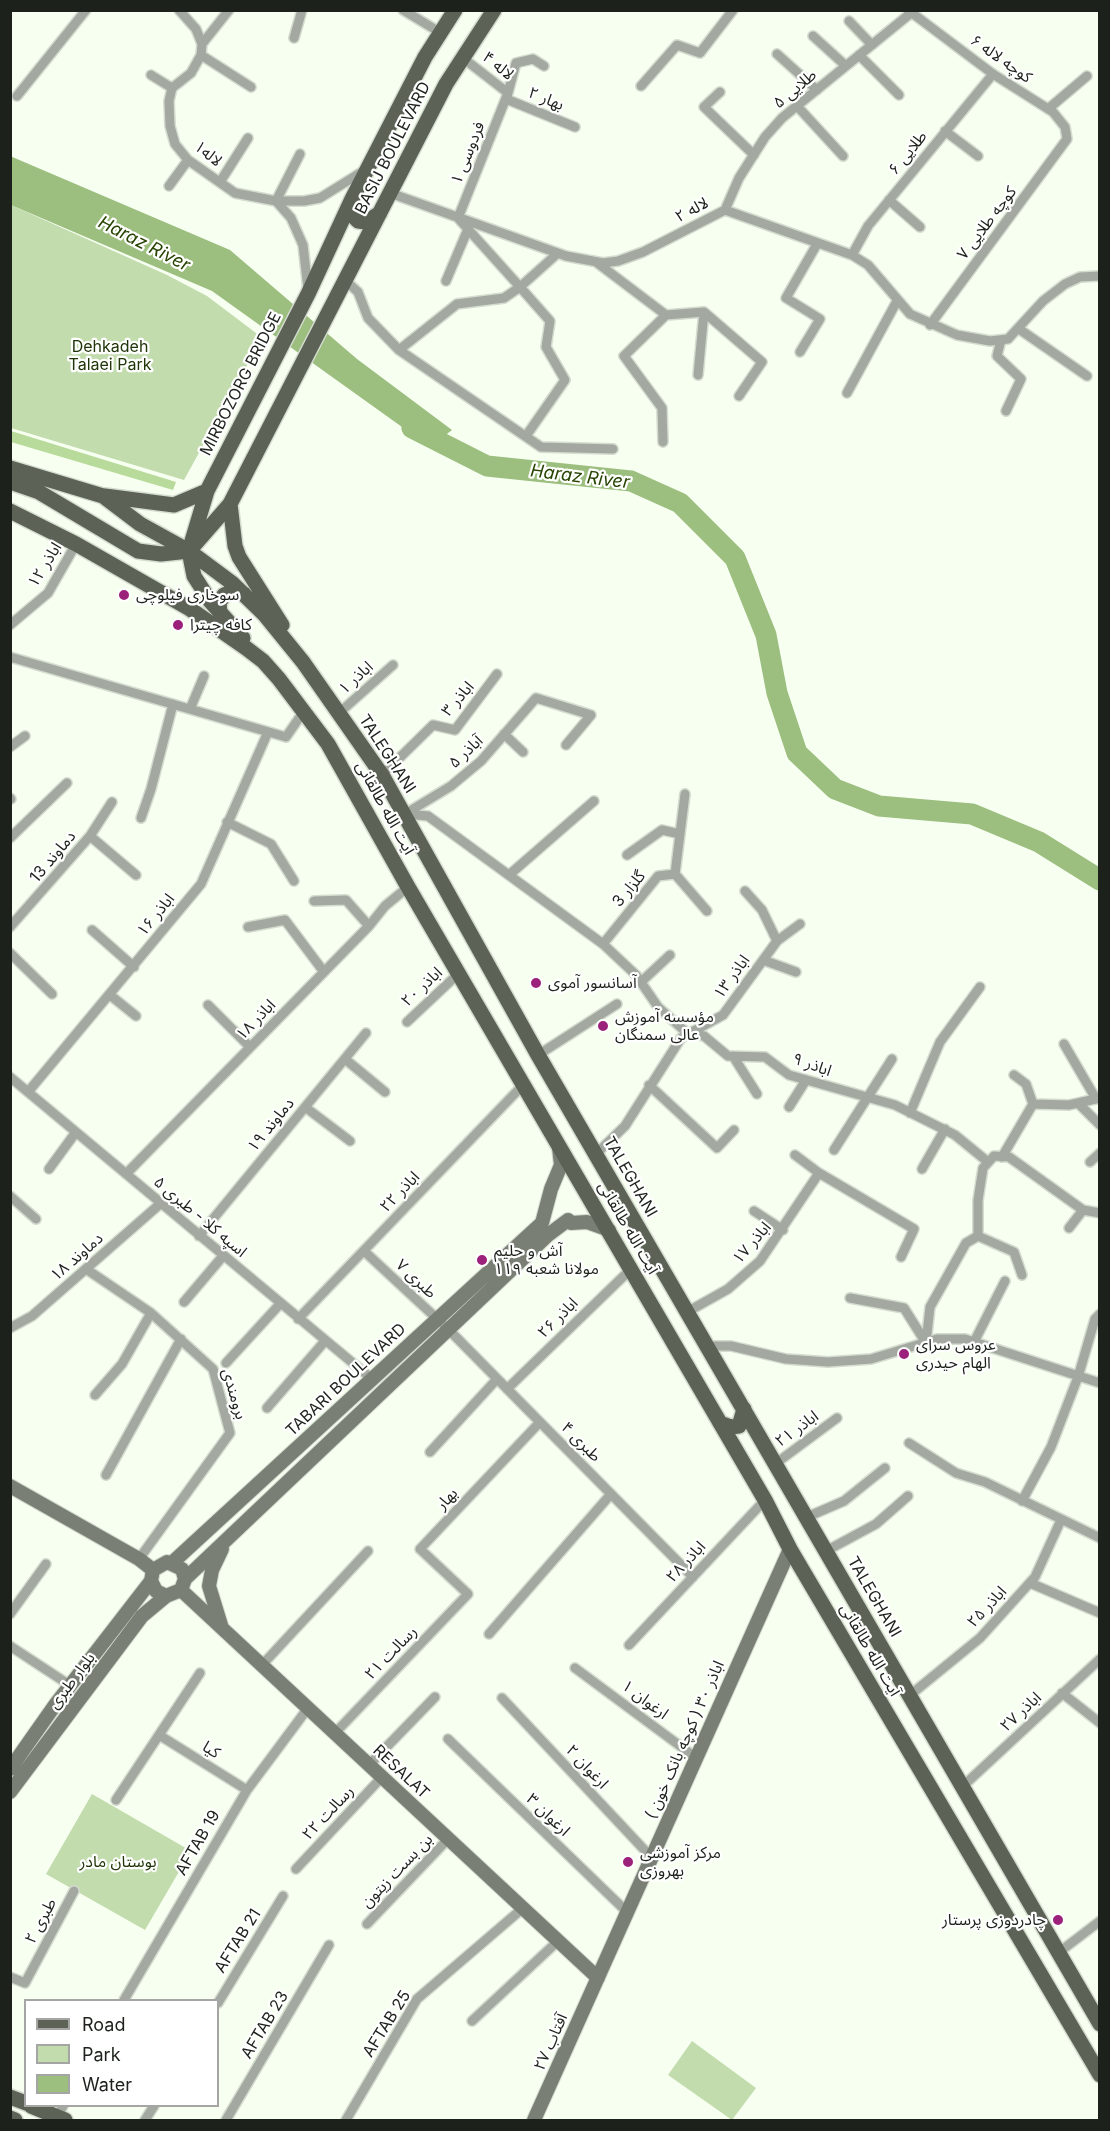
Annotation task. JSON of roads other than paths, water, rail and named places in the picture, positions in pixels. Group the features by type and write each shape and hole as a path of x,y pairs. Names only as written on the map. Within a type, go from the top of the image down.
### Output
{"main road":[{"name":"BASIJ BOULEVARD","path":"308,294 352,199 424,57 455,10"},
{"name":"BASIJ BOULEVARD","path":"230,504 333,308 446,84 494,10"},
{"path":"352,199 352,215 358,221 366,222 380,213"},
{"name":"MIRBOZORG BRIDGE","path":"189,551 207,491 308,294"},
{"name":"TALEGHANI","path":"10,468 103,495 140,524 189,551 244,594 303,662 339,713 382,775 405,814 538,1055 1100,2024"},
{"path":"10,482 39,492 138,551 161,554 189,551 230,504"},
{"path":"103,495 174,505 207,491"},
{"path":"230,504 235,546 239,556 303,662"},
{"name":"آیت الله طالقانی","path":"10,511 76,544 190,609 262,661 328,744 408,887 752,1477 790,1549 1100,2075"},
{"path":"129,546 138,545 144,539 144,531 140,524"},
{"path":"189,551 194,576 220,613 262,661"},
{"path":"220,613 219,603 224,595 234,591 244,594"},
{"path":"558,1144 561,1165 551,1189 545,1229 568,1220 571,1223 587,1222 609,1230"},
{"name":"TABARI BOULEVARD","path":"173,1562 437,1319 545,1229"},
{"name":"TABARI BOULEVARD","path":"183,1585 239,1528 448,1329 545,1229"},
{"path":"720,1423 731,1427 739,1426 744,1409"},
{"path":"752,1477 754,1467 759,1460 775,1464"},
{"path":"10,1485 139,1560 152,1576 156,1591 166,1596 183,1585 182,1569 173,1562 162,1563 152,1576"},
{"path":"221,1627 209,1586 212,1570 225,1543 239,1528"},
{"name":"اباذر ۳۰ ( کوچه بانک خون )","path":"597,1978 790,1549"},
{"name":"بلوار طبری","path":"10,1769 152,1576"},
{"name":"RESALAT","path":"183,1585 221,1627 597,1978"},
{"name":"بلوار طبری","path":"12,1788 142,1616 166,1596"},
{"name":"آفتاب ۲۷","path":"534,2121 597,1978"},
{"path":"35,2107 61,2114"},
{"path":"10,2118 15,2121"}],"street":[{"path":"17,96 86,10"},
{"path":"151,75 172,88 191,73 201,55 202,44 196,29 179,10"},
{"path":"202,44 229,10"},
{"path":"294,38 302,10"},
{"path":"404,10 441,33"},
{"path":"641,86 677,45 699,53 733,10"},
{"name":"طلایی ۵","path":"725,210 739,178 765,137 797,106 909,12"},
{"name":"کوچه لاله ۶","path":"909,12 993,74 1048,109 1065,128 1067,139"},
{"path":"849,21 872,45"},
{"path":"813,36 846,66"},
{"path":"777,54 817,90"},
{"path":"201,55 251,87"},
{"path":"860,55 898,95"},
{"name":"لاله ۴","path":"464,57 507,96"},
{"name":"فردوسی ۱","path":"458,218 507,96 516,63 533,59 544,66"},
{"name":"طلایی ۶","path":"852,255 868,226 993,74"},
{"path":"1048,109 1087,76"},
{"name":"لاله۱","path":"172,88 169,101 170,126 176,144 188,160 235,193 276,201 320,198 368,168"},
{"path":"720,92 705,107 754,155"},
{"name":"بهار ۲","path":"507,96 576,127"},
{"path":"797,106 843,156"},
{"path":"945,131 978,156"},
{"path":"220,182 248,138"},
{"name":"کوچه طلایی ۷","path":"930,325 1067,139"},
{"path":"300,154 276,201 291,218 303,245 308,294"},
{"path":"169,186 188,160"},
{"name":"لاله ۲","path":"390,193 558,253 594,261 618,261 635,255 725,210 852,255 868,265 910,314 930,325 957,335 990,341 1001,340"},
{"path":"890,200 920,227"},
{"path":"458,218 550,321 546,347 565,380 526,436"},
{"path":"446,281 468,229"},
{"path":"800,352 820,319 786,298 817,244"},
{"path":"399,350 457,304 504,298 520,288 558,253"},
{"path":"594,261 666,315"},
{"path":"1006,411 1021,379 997,356 1001,340 1008,339 1043,301 1065,284 1080,277 1100,276"},
{"path":"346,281 358,292 368,318 399,350 541,447 614,449"},
{"path":"847,393 897,301"},
{"path":"698,375 704,312"},
{"path":"663,442 662,408 624,356 666,315 704,312 762,362 739,396"},
{"path":"1019,329 1088,376"},
{"name":"اباذر ۱۲","path":"10,625 48,594 76,544"},
{"path":"10,657 286,737 304,711"},
{"name":"اباذر ۱","path":"339,713 393,665"},
{"name":"اباذر ۳","path":"382,775 433,725 455,730 497,674"},
{"path":"190,709 204,676"},
{"name":"آباذر ۵","path":"405,814 451,786 481,761 536,698 591,715 566,745"},
{"path":"141,818 173,704"},
{"name":"اباذر ۱۶","path":"28,1092 201,884 268,732"},
{"path":"504,734 522,752"},
{"path":"10,747 25,736"},
{"path":"10,838 67,783"},
{"path":"685,794 675,874 707,911"},
{"path":"509,875 594,801"},
{"name":"دماوند 13","path":"10,927 90,836 112,802"},
{"path":"405,814 428,816 603,944 641,982 658,1007 687,1033 704,1036 728,1056 733,1056 757,1094"},
{"path":"227,822 271,844 294,881"},
{"path":"627,855 662,831 680,834"},
{"path":"90,836 136,875"},
{"name":"گلزار 3","path":"603,944 658,876 675,874"},
{"name":"اباذر ۱۸","path":"126,1174 369,926 385,906 408,887"},
{"path":"745,891 762,910 777,941"},
{"path":"314,901 346,900 369,926"},
{"path":"248,927 285,920 324,972"},
{"name":"اباذر ۱۳","path":"596,1154 625,1126 681,1038 723,1015 777,941 800,924"},
{"path":"92,930 134,967"},
{"path":"10,953 52,994"},
{"path":"641,982 670,955"},
{"path":"763,960 795,972"},
{"name":"اباذر ۲۰","path":"407,1022 459,974"},
{"path":"910,1113 940,1042 980,987"},
{"path":"110,995 136,1016"},
{"path":"538,1055 618,1004"},
{"path":"208,1005 250,1047"},
{"name":"دماوند ۱۹","path":"199,1236 366,1033"},
{"path":"1033,1104 1078,1103 1098,1098 1064,1044"},
{"name":"اباذر ۹","path":"733,1056 765,1057 789,1075 867,1099 895,1105 945,1129 988,1162"},
{"path":"345,1059 385,1092"},
{"path":"834,1150 892,1059"},
{"path":"1002,1157 1033,1104 1026,1084 1014,1075"},
{"name":"اسپه کلا - طبری ۵","path":"10,1077 372,1379"},
{"path":"789,1107 806,1080"},
{"name":"اباذر ۲۲","path":"298,1319 523,1085"},
{"path":"649,1085 717,1148 734,1130"},
{"path":"1078,1103 1100,1125"},
{"path":"305,1107 350,1141"},
{"path":"922,1169 945,1129"},
{"path":"49,1169 76,1132"},
{"path":"1090,1162 1100,1153"},
{"path":"795,1155 819,1173 914,1229 901,1257"},
{"path":"978,1236 978,1200 983,1168 994,1156 1009,1157 1083,1210 1100,1213"},
{"name":"اباذر ۱۷","path":"687,1312 728,1289 760,1261 783,1230 819,1173"},
{"path":"10,1196 36,1219"},
{"name":"دماوند ۱۸","path":"10,1328 32,1316 160,1204"},
{"path":"1069,1228 1083,1210"},
{"path":"753,1211 783,1230"},
{"path":"978,1236 1014,1252 1022,1275"},
{"path":"926,1343 930,1307 966,1243 978,1236"},
{"name":"طبری ۷","path":"364,1251 448,1329"},
{"path":"184,1302 223,1256"},
{"name":"برومندی","path":"86,1269 151,1313 213,1369 230,1433 139,1560"},
{"name":"اباذر ۲۶","path":"507,1389 631,1269"},
{"path":"974,1342 1005,1281"},
{"path":"850,1298 904,1308 926,1343"},
{"path":"226,1363 280,1304"},
{"path":"95,1395 122,1364 151,1313"},
{"path":"1022,1501 1051,1447 1078,1377 1095,1319 1100,1314"},
{"name":"طبری ۴","path":"448,1329 693,1576"},
{"path":"106,1474 181,1339"},
{"path":"707,1346 731,1346 786,1359 828,1362 871,1359 926,1343 956,1339 974,1342 1100,1383"},
{"path":"267,1408 324,1341"},
{"path":"430,1452 497,1379"},
{"name":"اباذر ۲۱","path":"775,1464 837,1419"},
{"name":"بهار","path":"468,1594 420,1550 540,1422"},
{"path":"909,1443 956,1473 985,1482 1100,1538"},
{"path":"807,1517 844,1501 885,1468"},
{"path":"489,1634 611,1494"},
{"path":"826,1551 876,1524 908,1496"},
{"name":"اباذر ۲۸","path":"629,1645 765,1500"},
{"name":"اباذر ۲۵","path":"909,1696 980,1638 1030,1583 1062,1520"},
{"path":"262,1665 368,1551"},
{"path":"10,1614 46,1564"},
{"path":"1030,1583 1100,1613"},
{"name":"رسالت ۲۱","path":"335,1733 468,1594"},
{"path":"10,1646 70,1686"},
{"name":"اباذر ۲۷","path":"962,1787 1100,1659"},
{"name":"ارغوان ۱","path":"575,1668 695,1757"},
{"path":"116,1800 200,1673"},
{"path":"1062,1693 1100,1723"},
{"path":"369,1765 435,1697"},
{"name":"ارغوان ۲","path":"502,1698 651,1857"},
{"name":"AFTAB 19","path":"125,1999 247,1790 308,1708"},
{"name":"کیا","path":"159,1735 247,1790"},
{"name":"ارغوان ۳","path":"448,1739 627,1912"},
{"name":"رسالت ۲۲","path":"296,1869 382,1777"},
{"name":"بن بست زیتون","path":"367,1924 448,1839"},
{"name":"طبری ۲","path":"10,1977 25,1983 74,1891"},
{"name":"AFTAB 21","path":"219,2001 284,1896"},
{"name":"AFTAB 25","path":"346,2121 417,1999 523,1908"},
{"path":"1058,1953 1100,1921"},
{"path":"472,2020 558,1941"},
{"name":"AFTAB 23","path":"226,2121 329,1945"},
{"path":"145,2121 153,2107"}],"water":[{"path":"10,156 230,250 357,359 452,430 430,447 212,291 11,205"}],"waterway":[{"name":"Haraz River","path":"412,428 487,466 631,481 680,503 735,558 766,635 777,693 797,753 835,789 879,806 972,814 1039,842 1100,880"}],"place":[{"name":"سوخاری فیلوچی","path":"124,595"},
{"name":"کافه چیترا","path":"178,625"},
{"name":"آسانسور آموی","path":"536,983"},
{"name":"مؤسسه آموزش عالی سمنگان","path":"603,1026"},
{"name":"آش و حلیم مولانا شعبه ۱۱۹","path":"482,1260"},
{"name":"عروس سرای الهام حیدری","path":"904,1354"},
{"name":"مرکز آموزشی بهروزی","path":"628,1862"},
{"name":"چادردوزی پرستار","path":"1058,1920"}],"park label":[{"name":"Dehkadeh Talaei Park","path":"110,356"},
{"name":"بوستان مادر","path":"118,1862"}]}
